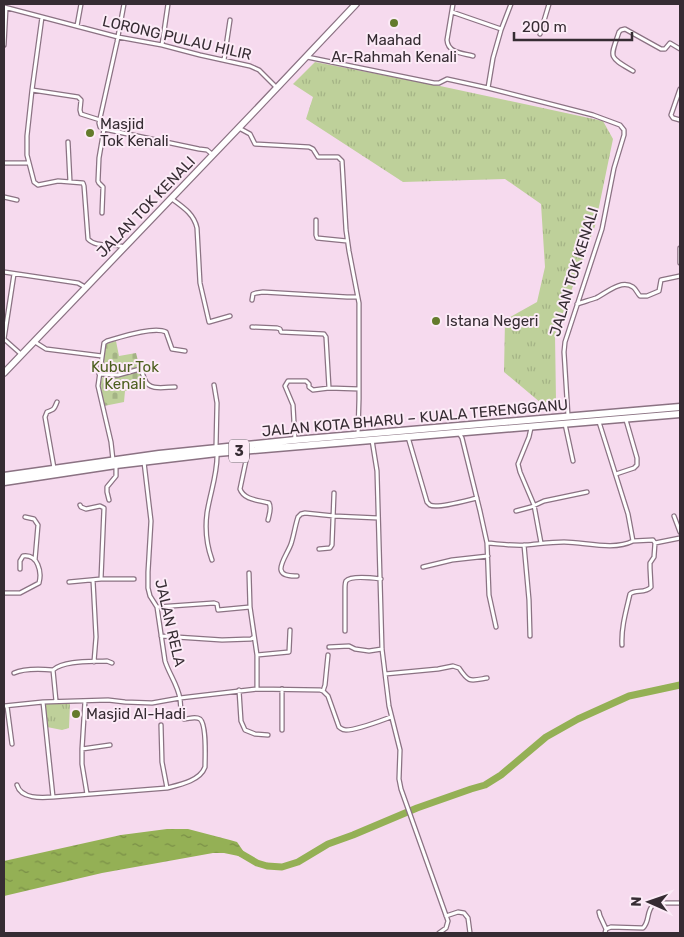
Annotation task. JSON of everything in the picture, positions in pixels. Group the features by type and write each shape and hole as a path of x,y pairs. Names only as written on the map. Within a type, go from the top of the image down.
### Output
{"highway":[{"name":"JALAN KOTA BHARU – KUALA TERENGGANU","path":"4,482 114,463 144,462 295,440 358,434 531,427 680,408"},
{"name":"JALAN KOTA BHARU – KUALA TERENGGANU","path":"4,476 216,451 459,433 476,428 568,417 625,419 680,414"}],"main road":[{"name":"JALAN TOK KENALI","path":"4,374 356,4"}],"street":[{"path":"77,26 81,4"},
{"path":"124,4 100,127 191,148 208,150 213,155"},
{"path":"162,45 168,4"},
{"path":"454,4 447,40 448,45 452,50 473,56"},
{"path":"488,88 493,58 511,4"},
{"path":"540,34 549,4"},
{"name":"LORONG PULAU HILIR","path":"4,45 5,7 118,37 162,45 250,66 277,88"},
{"path":"452,12 501,30"},
{"path":"42,17 27,136 27,157 34,182 40,185 58,182 84,184 87,237 89,241 125,247"},
{"path":"224,60 230,20"},
{"path":"633,71 616,61 612,55 619,32 623,29 661,49 665,49 670,44 680,49"},
{"name":"JALAN TOK KENALI","path":"306,56 434,83 447,79 488,88 593,115 620,125 624,130 614,168 602,230 565,342 568,417"},
{"path":"680,89 671,115 673,118 680,120"},
{"path":"32,90 78,97 81,100 81,114 100,120"},
{"path":"239,128 250,134 255,144 309,147 313,148 318,157 338,158 342,161 347,241 359,303 358,434"},
{"path":"102,213 103,187 98,181 99,158 104,129"},
{"path":"68,142 70,182"},
{"path":"4,163 28,163"},
{"path":"4,197 16,200"},
{"path":"171,199 181,205 195,220 200,282 209,322 230,316"},
{"path":"316,220 317,238 347,241"},
{"path":"680,248 680,263"},
{"path":"4,272 78,283 86,288"},
{"path":"14,274 4,339 22,355"},
{"path":"577,304 597,297 612,288 624,285 633,287 640,296 647,296 659,291 660,281 663,278 680,276"},
{"path":"252,300 253,294 256,292 357,296"},
{"path":"252,326 277,328 281,332 324,334 326,337 329,388"},
{"path":"109,500 107,487 116,476 111,442 98,386 104,343 140,332 161,330 166,332 172,349 185,351"},
{"path":"35,341 46,349 102,356"},
{"path":"99,374 118,375 140,369 145,383 149,386 155,388 175,387"},
{"path":"295,440 293,405 285,386 288,381 306,381 310,389 317,390 329,388 359,389"},
{"path":"212,560 208,550 207,513 216,469 217,403 214,385"},
{"path":"54,469 45,417 47,412 56,407 57,402"},
{"path":"597,419 628,514 633,541"},
{"path":"616,474 634,468 637,465 637,458 625,419"},
{"path":"565,424 572,462"},
{"path":"531,427 518,464 534,505 541,543"},
{"path":"459,433 462,438 487,543 489,595 496,627"},
{"path":"408,437 429,505 452,504 477,498"},
{"path":"372,440 377,471 382,649 385,674 391,717 399,744 400,784 448,921 446,928 439,933"},
{"path":"249,450 240,489 241,493 247,498 268,503 270,506 268,520"},
{"name":"JALAN RELA","path":"144,462 151,522 148,588 150,596 157,607 165,661 180,698 181,715 184,719 197,718 202,722 204,735 205,767 201,774 181,784 166,788"},
{"path":"319,549 332,547 334,492"},
{"path":"516,511 544,501 587,492"},
{"path":"80,505 86,509 100,506 104,508 101,579"},
{"path":"297,576 283,574 281,566 298,517 301,514 378,518"},
{"path":"674,516 680,532"},
{"path":"25,517 34,519 38,525 35,560"},
{"path":"487,543 524,545 564,542 618,545 633,541 653,540 655,543 680,538"},
{"path":"622,646 621,635 630,594 636,591 646,591 651,587 650,563 654,557 655,543"},
{"path":"524,545 530,600 530,636"},
{"path":"4,593 20,592 39,583 40,570 31,556 24,556 20,561 20,569"},
{"path":"423,567 452,560 488,556"},
{"path":"249,573 250,607 257,655 257,689"},
{"path":"345,631 344,589 347,580 358,577 381,579"},
{"path":"69,582 134,578"},
{"path":"93,580 96,637 94,662"},
{"path":"157,607 214,603 217,604 217,608 220,610 250,607"},
{"path":"257,655 289,652 290,630"},
{"path":"161,636 222,640 254,638"},
{"path":"329,647 350,646 355,650 369,651 382,649"},
{"path":"323,691 328,654"},
{"path":"14,673 29,670 53,670 61,665 107,661 112,663"},
{"path":"385,674 452,666 459,668 469,680 487,678"},
{"path":"53,670 56,701"},
{"path":"12,744 5,706 56,701 108,700 152,703 239,690 282,689 323,691 328,696 339,727 342,730 349,730 391,717"},
{"path":"282,689 282,730"},
{"path":"239,690 241,721 245,730 255,734 268,735"},
{"path":"86,700 82,764 87,794"},
{"path":"43,702 53,797"},
{"path":"17,785 18,789 24,794 37,797 166,788 162,762 161,725"},
{"path":"82,748 110,745"},
{"path":"600,912 606,931 611,927 643,928 646,925 648,912 654,905 680,902"},
{"path":"446,916 458,912 464,913 468,918 470,933"}],"green space":[{"path":"315,62 440,86 603,121 613,139 595,226 555,335 556,401 541,403 504,372 505,320 537,302 545,267 541,204 505,179 403,182 306,119 313,97 293,84"},
{"name":"Kubur Tok Kenali","path":"116,341 119,356 136,353 144,384 143,387 125,391 124,402 104,406 101,383 103,376 110,374 109,367 103,367 104,349 106,344"},
{"path":"70,703 69,728 62,730 47,727 45,704"}],"water":[{"path":"167,829 188,829 237,842 248,858 224,853 213,853 102,873 4,896 4,861 121,835"}],"waterway":[{"path":"240,853 257,863 267,866 282,867 298,862 328,844 417,808 485,785 501,775 546,737 578,719 629,696 680,685"}],"place":[{"name":"Maahad Ar-Rahmah Kenali","path":"394,23"},
{"name":"Masjid Tok Kenali","path":"90,133"},
{"name":"Istana Negeri","path":"436,321"},
{"name":"Masjid Al-Hadi","path":"76,714"}]}
